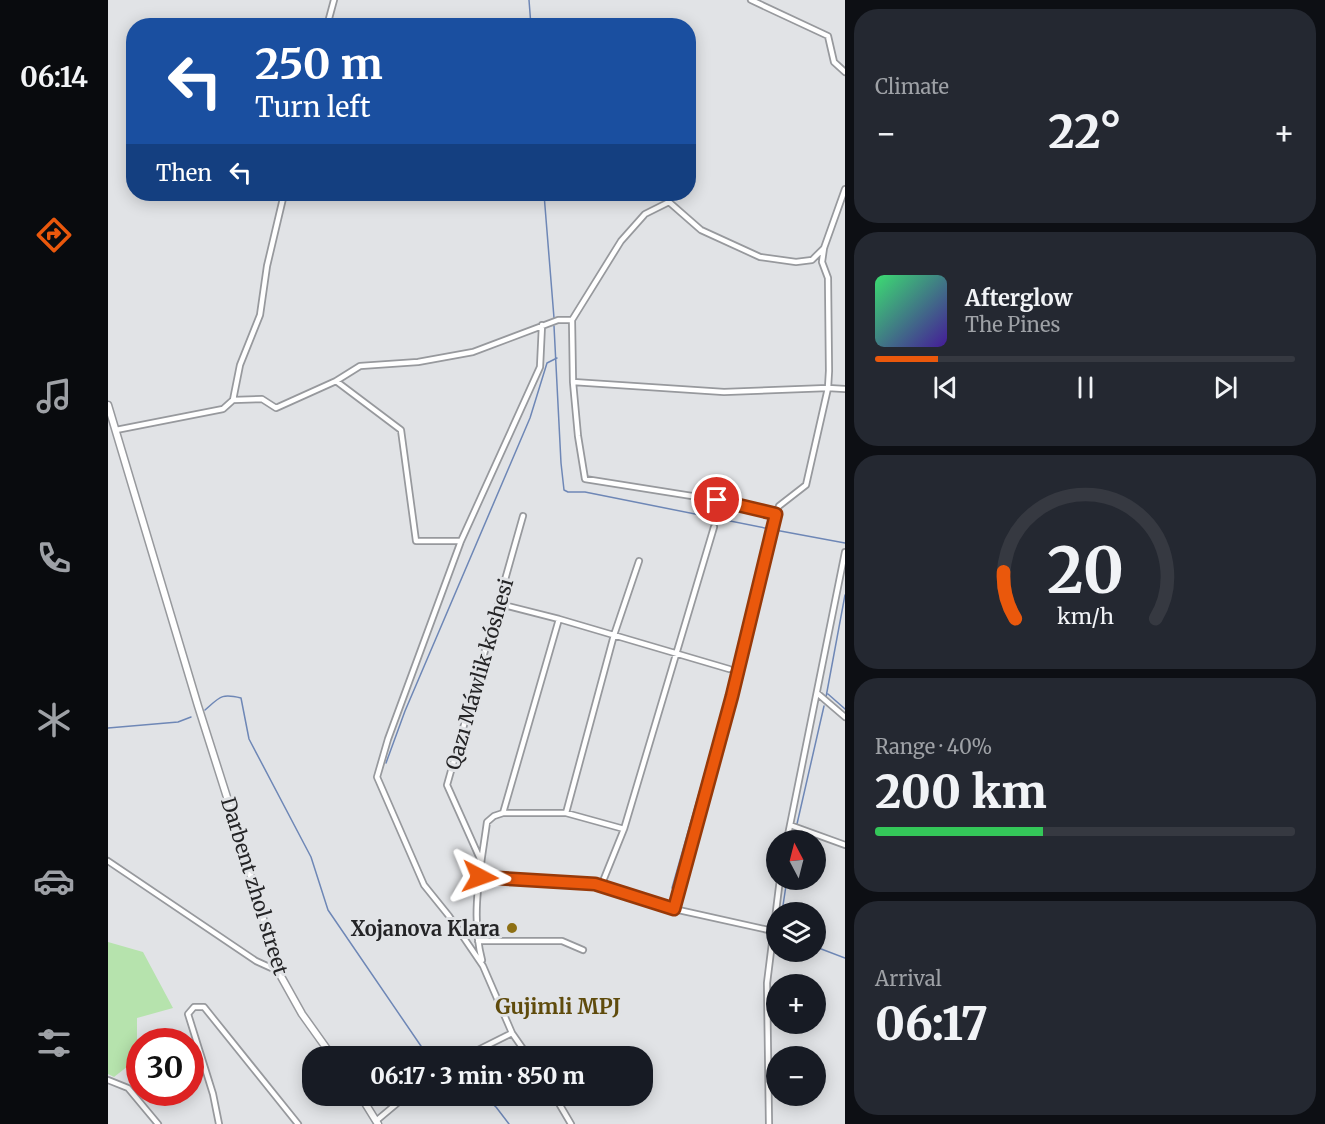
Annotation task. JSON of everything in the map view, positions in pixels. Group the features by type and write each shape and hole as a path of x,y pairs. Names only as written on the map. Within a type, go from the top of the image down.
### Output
{"main road":[{"name":"Darbent zhol street","path":"108,405 278,971 302,1014 325,1046"},
{"path":"367,1106 377,1122"}],"street":[{"path":"329,18 334,0"},
{"path":"752,0 828,36 834,62 845,72"},
{"path":"674,909 732,696 776,514 779,506 806,485 828,388 828,278 822,262 824,248 845,189"},
{"path":"116,430 224,409 233,400 240,365 260,315 267,266 282,201"},
{"path":"776,514 717,500 585,479 573,382 572,320 621,241 645,214 669,202 701,230 760,257 796,262 812,261 824,248"},
{"path":"233,400 262,399 276,408 336,381 360,366 418,362 473,352 542,325 558,320 572,320"},
{"path":"521,1046 512,1033 483,966 449,916 424,885 377,777 388,739 461,541 540,367 542,325"},
{"path":"336,381 401,430 416,541 461,541"},
{"path":"573,382 724,392 845,389"},
{"name":"Qazı Máwlik kóshesi","path":"482,863 447,785 524,516"},
{"path":"601,885 624,828 714,527"},
{"path":"789,830 845,552"},
{"path":"566,813 614,635 639,561"},
{"path":"500,604 729,669"},
{"path":"503,813 559,619"},
{"path":"817,693 845,717"},
{"path":"483,966 478,941 477,895 487,822 503,813 566,813 624,828"},
{"path":"790,825 845,845"},
{"path":"108,861 256,960 278,971"},
{"path":"480,877 601,885 674,909 766,929"},
{"path":"478,941 562,941 583,950"},
{"path":"769,962 767,983 769,1124"},
{"path":"219,1124 213,1094 188,1014 194,1006 204,1007 298,1124"},
{"path":"486,1046 512,1033"},
{"path":"108,1080 128,1088 158,1124"},
{"path":"377,1122 395,1106"},
{"path":"560,1106 571,1124"}],"green space":[{"path":"108,942 143,952 173,1008 137,1018 137,1028 126,1028 126,1068 114,1077 108,1074"}],"waterway":[{"path":"529,0 530,18"},
{"path":"545,201 554,318"},
{"path":"554,326 564,490 585,492 770,529"},
{"path":"386,763 405,711 530,418 547,363 557,358"},
{"path":"672,888 738,656 768,529"},
{"path":"775,530 845,543"},
{"path":"826,697 845,595"},
{"path":"828,694 845,709"},
{"path":"205,710 221,697 241,698 249,739 311,857 328,910 421,1046"},
{"path":"797,824 824,706"},
{"path":"108,728 178,722 191,717"},
{"path":"784,902 785,890"},
{"path":"826,951 845,958"},
{"path":"495,1106 509,1124"}],"place":[{"name":"Xojanova Klara","path":"512,928"}],"district":[{"name":"Gujimli MPJ","path":"558,1006"}],"route":[{"path":"480,877 595,884 674,909 732,696 776,514 717,500"}]}
